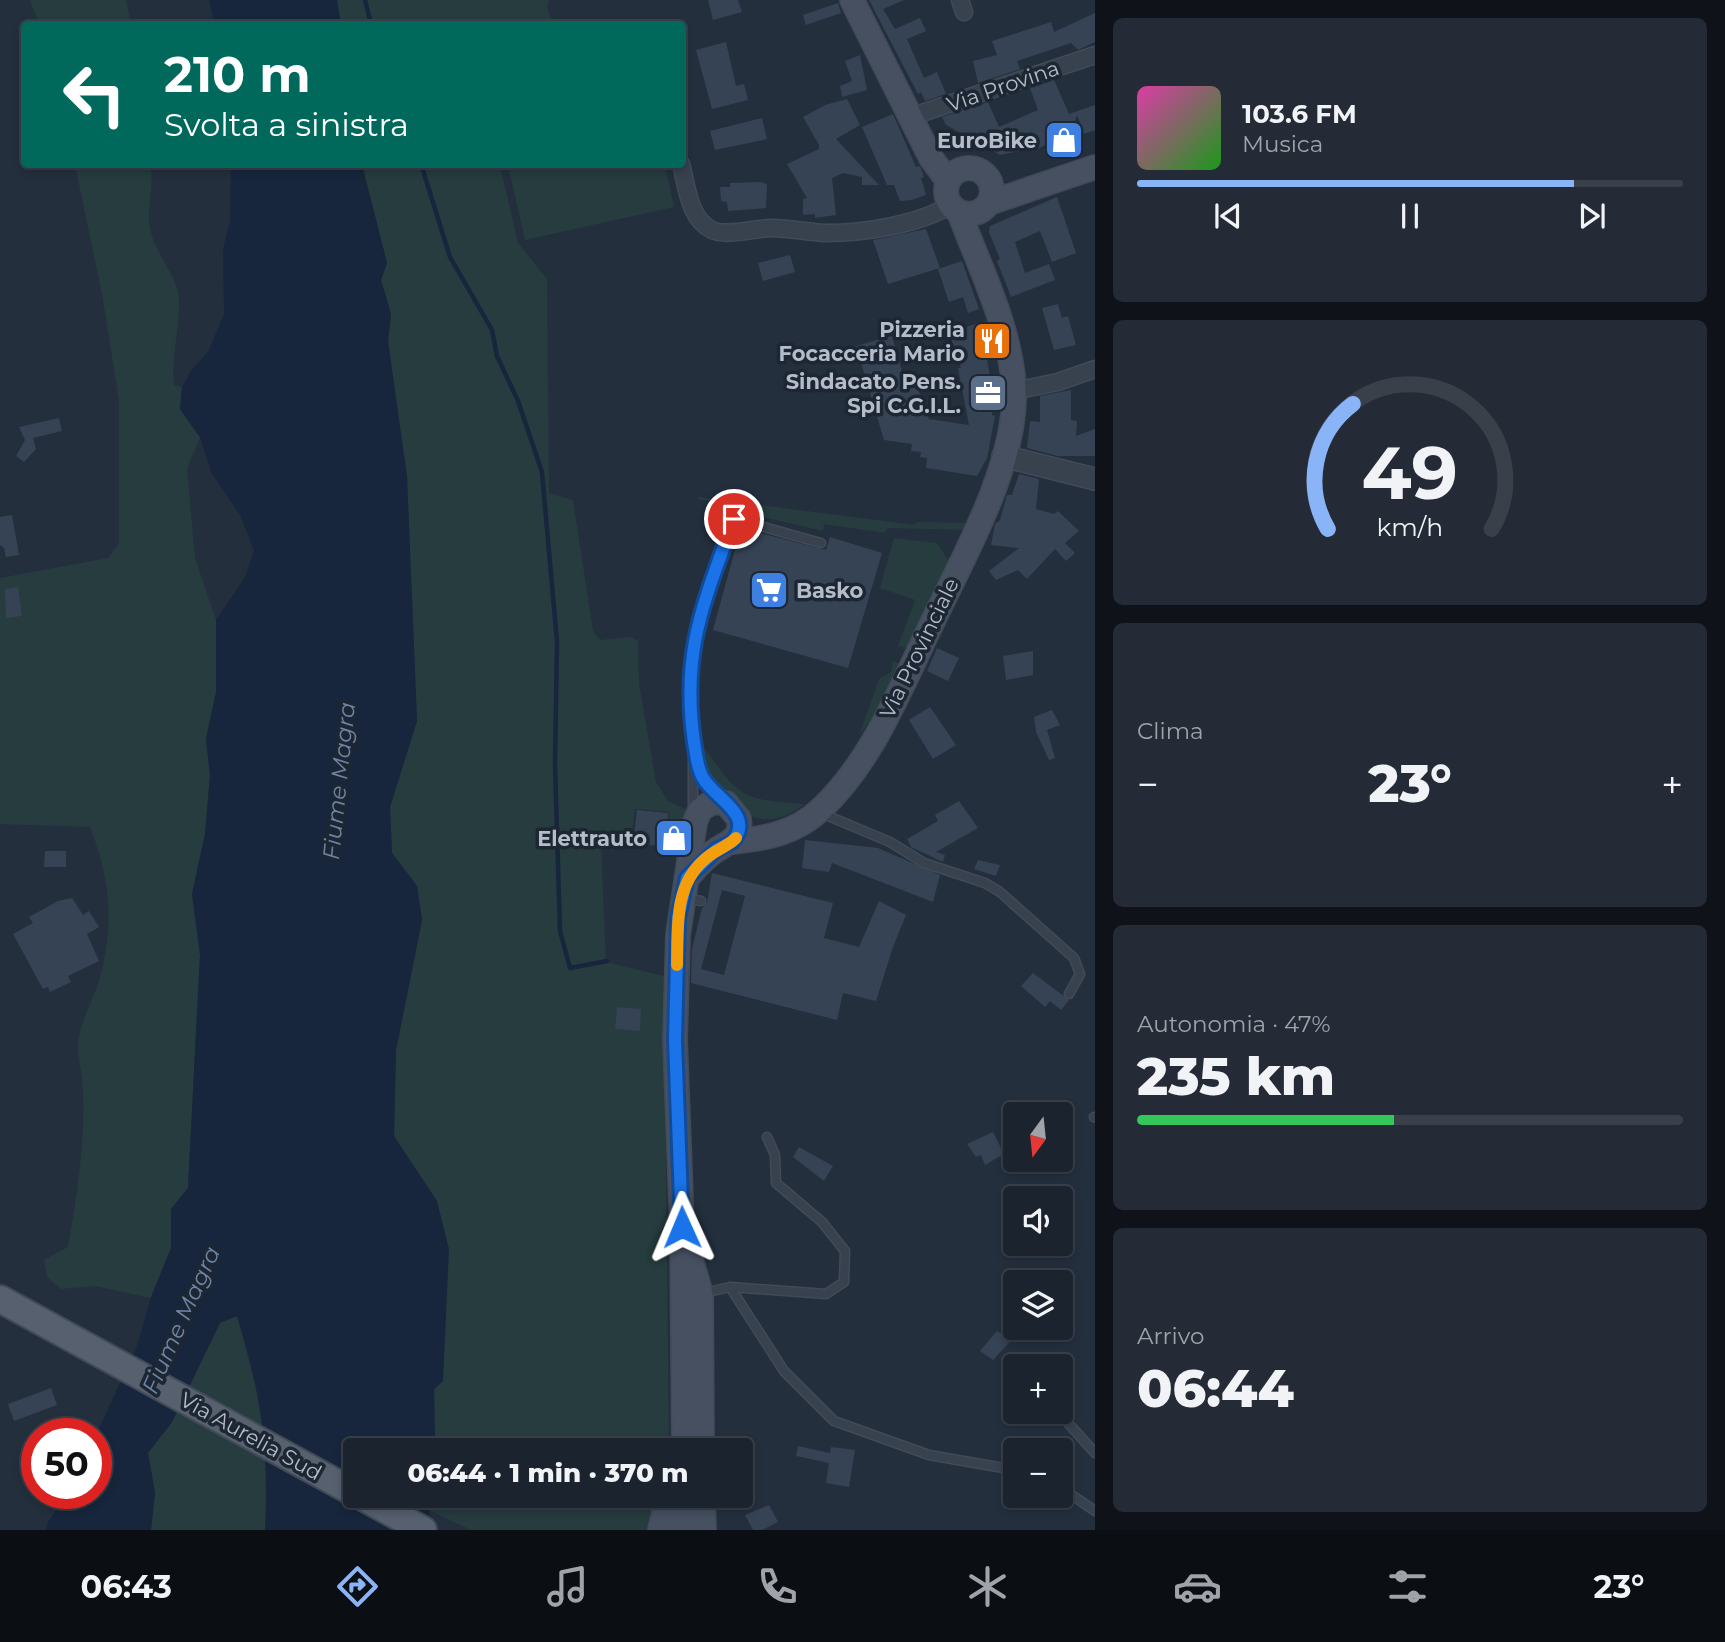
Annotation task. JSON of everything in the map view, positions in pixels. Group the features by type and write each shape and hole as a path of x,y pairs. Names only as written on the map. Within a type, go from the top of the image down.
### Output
{"main road":[{"path":"852,0 910,117 927,144 955,175 978,170 973,203 1095,167"},
{"name":"Via Provinciale","path":"812,816 849,778 893,703 986,510 1003,456 1014,391 1006,346 974,250 973,203 946,194 955,175"},
{"path":"690,892 695,825 705,805 733,811 773,825 812,816"},
{"path":"682,1438 669,1293 682,1227 675,1040 678,935 702,861 727,844 740,829 733,811"},
{"path":"695,825 701,841 727,844 775,837 812,816"},
{"path":"682,1227 701,1294 702,1438"},
{"name":"Via Aurelia Sud","path":"0,1299 343,1486"},
{"path":"672,1438 677,1393"},
{"path":"383,1508 422,1530"},
{"path":"660,1530 665,1508"},
{"path":"684,1508 684,1530"},
{"path":"703,1508 704,1530"}],"street":[{"name":"Via Provina","path":"910,117 1095,55"},
{"path":"682,168 695,216 711,229 720,232 775,228 828,233 873,228 973,203"},
{"path":"1014,391 1058,382 1095,369"},
{"path":"1003,456 1095,479"}],"lane":[{"path":"733,811 702,778 694,742 689,670 693,638 734,519 821,542"},
{"path":"694,742 691,772 695,825"},
{"path":"812,816 890,842 924,863 985,883 1000,891 1073,958 1080,974 1069,994"},
{"path":"701,1294 730,1287 826,1294 844,1282 845,1251 822,1222 776,1183 775,1155 767,1137"},
{"path":"730,1287 784,1371 834,1421 929,1455 1003,1468"},
{"path":"1069,1424 1095,1453"},
{"path":"1073,1496 1095,1511"}],"green space":[{"path":"30,0 126,0 130,21 38,21"},
{"path":"337,0 549,0 547,7 552,21 340,21"},
{"path":"76,168 150,168 150,229 174,281 179,299 174,385 182,387 180,409 200,438 187,468 195,558 216,620 216,692 206,739 210,775 205,834 192,894 200,955 188,1188 171,1209 171,1248 151,1298 95,1286 61,1289 47,1277 44,1260 68,1247 83,1131 83,1087 78,1045 103,963 107,943 108,905 102,866 90,827 0,824 0,578 108,558 119,543 119,400 102,294"},
{"path":"363,168 501,168 518,243 547,279 549,493 573,500 593,631 600,640 631,637 638,641 639,684 656,782 668,801 690,811 690,824 668,822 669,812 635,809 631,844 601,844 606,962 664,976 669,1438 435,1438 434,1388 394,1136 396,1050 422,920 417,886 392,853 390,807 417,720 407,477 388,341 391,314 381,280 387,263"},
{"path":"509,168 666,168 674,207 525,240"},
{"path":"698,497 915,525 916,522 974,523 971,530 887,528 885,533 824,524 823,531 745,513 746,507 697,499"},
{"path":"894,538 937,543 950,563 910,649 898,646 915,600 880,588"},
{"path":"893,661 902,665 888,694 859,736 879,679 891,672"},
{"path":"703,746 726,777 745,793 755,798 805,804 778,818 764,819 749,815 711,778 705,767"},
{"path":"237,1316 264,1419 267,1491 265,1530 151,1530 155,1493 148,1453 172,1422 220,1322"},
{"path":"664,1508 659,1530 471,1530 429,1510"}],"water":[{"path":"209,0 337,0 340,21 213,21"},
{"name":"Fiume Magra","path":"231,168 363,168 387,263 381,280 391,314 388,341 407,477 417,721 390,807 392,853 417,886 422,920 396,1050 394,1136 437,1201 449,1249 443,1381 434,1389 435,1438 343,1438 343,1508 429,1508 430,1530 265,1530 266,1475 262,1422 252,1370 237,1316 220,1323 172,1422 148,1453 155,1493 151,1530 46,1530 57,1509 112,1509 112,1418 104,1418 137,1346 151,1297 171,1248 171,1209 188,1188 200,955 192,894 205,834 210,775 206,739 216,692 216,620 245,577 254,551 240,515 211,472 200,437 180,409 182,387 192,369 208,352 224,314 223,249 230,221"}],"building":[{"path":"708,0 738,0 742,12 713,20"},
{"path":"869,0 904,0 883,9 895,29 920,18 926,31 907,39 924,78 937,72 946,94 925,101 921,92 918,94"},
{"path":"838,3 841,13 806,25 803,15"},
{"path":"1095,13 1095,42 1078,50 1071,43 1017,61 1020,69 978,83 973,61 997,55 992,41 1051,22 1054,32"},
{"path":"726,42 736,86 744,84 748,100 712,109 696,50"},
{"path":"860,55 867,90 842,97 840,86 852,81 845,61"},
{"path":"1054,80 1069,114 1095,105 1095,130 1084,134 1077,115 1068,139 1062,136 1032,152 1029,149 1000,155 946,125 942,117 988,102 999,127 1038,110 1030,88"},
{"path":"847,99 860,125 836,139 879,185 862,185 862,177 843,173 832,178 836,215 815,218 815,214 803,215 803,199 807,198 787,164 819,149 819,145 803,117 825,105"},
{"path":"893,114 916,167 920,166 924,177 921,178 926,195 912,200 900,201 894,185 887,185 862,127"},
{"path":"762,118 767,139 715,150 710,131"},
{"path":"730,183 767,184 766,208 728,211 727,202 721,201 720,187 730,187"},
{"path":"1057,197 1076,253 1052,262 1040,231 1015,242 1025,273 1049,264 1055,280 1011,297 997,261 1000,259 989,232 990,226"},
{"path":"926,229 940,268 888,284 873,240"},
{"path":"790,255 795,272 763,281 758,263"},
{"path":"962,261 979,309 968,313 963,297 949,302 938,269"},
{"path":"1058,304 1062,318 1068,316 1076,345 1054,350 1042,308"},
{"path":"986,321 993,345 985,348 992,388 992,415 995,416 987,458 977,476 926,468 927,458 920,457 921,452 911,451 912,444 884,440 856,346 892,336 907,389 917,386 929,419 969,425 958,368 961,368 951,339 966,335 965,328"},
{"path":"1071,390 1071,420 1077,421 1076,436 1095,429 1095,456 1058,456 1027,448 1030,421 1040,422 1040,396"},
{"path":"59,418 62,431 33,438 36,449 24,462 16,456 25,440 19,427"},
{"path":"1019,474 1039,479 1036,509 1054,514 1058,511 1079,531 1065,543 1075,553 1066,561 1055,549 1027,579 1018,570 996,580 989,571 1019,548 991,545 995,524 1000,520 1007,495 1012,495"},
{"path":"12,515 19,555 6,557 4,548 0,545 0,517"},
{"path":"741,528 826,550 830,537 882,553 848,668 713,630"},
{"path":"18,587 22,616 6,618 5,589"},
{"path":"937,648 959,658 948,681 927,671"},
{"path":"1033,651 1033,675 1006,680 1003,656"},
{"path":"930,707 956,745 933,759 909,720"},
{"path":"1052,710 1060,725 1047,730 1055,758 1049,760 1036,732 1034,717"},
{"path":"959,801 978,828 936,852 945,855 943,862 911,847 907,839 938,821 935,815"},
{"path":"637,810 668,813 667,826 680,829 677,848 633,843"},
{"path":"805,840 878,848 940,875 933,902 832,863 829,872 802,868"},
{"path":"45,851 66,851 66,867 44,867"},
{"path":"978,860 1000,865 996,876 974,869"},
{"path":"712,873 833,903 824,938 859,947 879,901 906,915 876,1001 843,993 837,1020 691,983 692,949 702,908 707,903","holes":["722,890 745,896 724,975 701,969"]},
{"path":"72,898 83,915 89,911 99,927 87,934 99,961 68,976 71,982 50,992 48,987 43,989 13,934 33,923 29,917 58,901"},
{"path":"1033,973 1069,1000 1061,1010 1050,1001 1045,1007 1021,986"},
{"path":"617,1007 641,1009 640,1031 615,1029"},
{"path":"993,1132 1003,1155 985,1165 981,1155 976,1157 967,1144"},
{"path":"799,1147 833,1166 824,1181 793,1157"},
{"path":"1003,1330 1003,1340 1012,1340 993,1360 980,1351 997,1331 1000,1333"},
{"path":"51,1388 57,1405 14,1421 8,1404"},
{"path":"798,1446 830,1453 831,1447 855,1450 849,1487 826,1483 829,1463 796,1456"},
{"path":"769,1505 778,1522 762,1530 753,1530 745,1515"}],"waterway":[{"path":"365,0 370,21"},
{"path":"422,168 450,257 492,330 497,356 518,401 542,472 557,642 555,765 560,931 570,968 607,961"}],"slow traffic":[{"path":"677,965 678,918 687,878 702,861 736,838"}],"place":[{"name":"EuroBike","path":"1064,140"},
{"name":"Pizzeria Focacceria Mario","path":"992,341"},
{"name":"Sindacato Pens. Spi C.G.I.L.","path":"988,393"},
{"name":"Basko","path":"769,590"},
{"name":"Elettrauto","path":"674,838"}],"route":[{"path":"682,1227 675,1040 678,918 687,878 702,861 732,842 740,829 737,812 702,778 694,742 689,670 693,638 734,519"}]}
